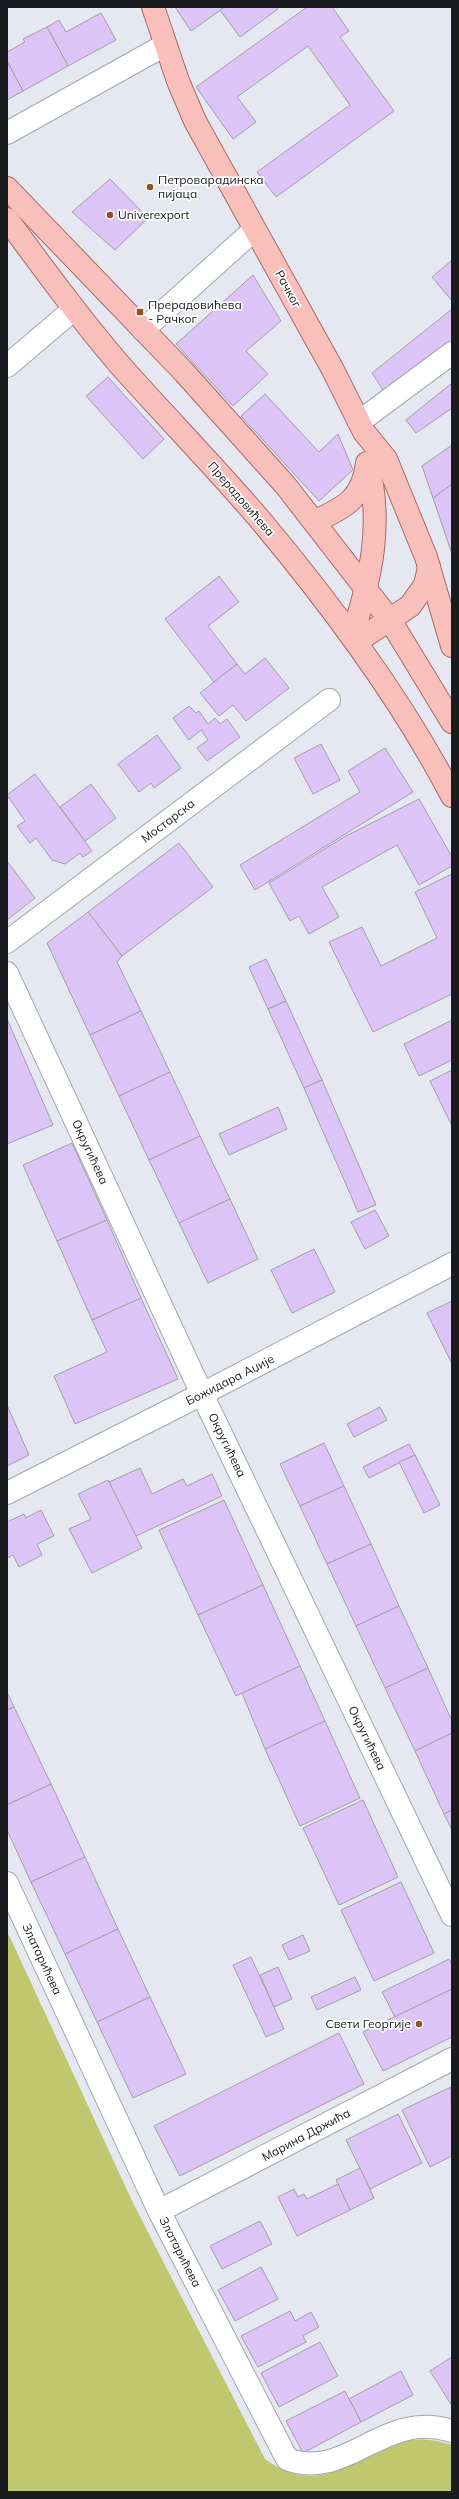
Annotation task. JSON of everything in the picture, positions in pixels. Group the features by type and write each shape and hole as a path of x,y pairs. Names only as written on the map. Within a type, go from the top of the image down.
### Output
{"main road":[{"name":"Рачког","path":"153,7 165,45 195,120 362,427 386,459 429,567 452,646"},
{"path":"7,188 188,376 315,521 390,620 452,722"},
{"name":"Прерадовићева","path":"7,219 74,309 120,364 262,522 354,639 429,752 452,796"},
{"path":"354,639 368,590 375,514 375,493 368,464 362,427"},
{"path":"315,521 337,512 355,496 362,488 368,464"},
{"path":"354,639 390,620 418,597 425,585 429,567"}],"street":[{"path":"7,133 165,45"},
{"path":"143,330 254,230"},
{"path":"7,366 74,309"},
{"path":"362,427 452,353"},
{"name":"Мостарска","path":"7,942 329,700"},
{"name":"Округићева","path":"7,973 202,1394 452,1915"},
{"name":"Божидара Аџије","path":"7,1493 452,1264"},
{"name":"Златарићева","path":"7,1883 159,2211 287,2459 296,2463 315,2464 339,2459 384,2436 404,2428 422,2426 452,2431"},
{"name":"Марина Држића","path":"159,2211 452,2058"}],"green space":[{"path":"7,1931 134,2205 265,2459 284,2470 302,2475 320,2475 352,2465 386,2449 410,2440 422,2439 434,2441 452,2445 452,2492 7,2492"}],"building":[{"path":"175,7 225,7 191,31"},
{"path":"225,7 277,7 278,9 240,37 220,10"},
{"path":"307,7 332,7 349,31 340,37 394,111 276,197 257,172 350,105 308,46 237,97 256,122 233,139 196,87"},
{"path":"101,13 116,40 68,66 47,27 59,20 66,32"},
{"path":"47,27 68,66 23,91 7,61 7,52 25,42 23,39"},
{"path":"9,65 23,91 7,100 7,66"},
{"name":"Univerexport","path":"110,179 148,218 115,250 72,212"},
{"path":"451,261 452,262 452,301 432,277"},
{"path":"253,275 281,321 246,351 268,374 233,406 176,344"},
{"path":"452,309 452,346 387,396 372,373"},
{"path":"108,377 164,439 143,459 86,396"},
{"path":"452,383 452,408 416,433 406,420"},
{"path":"265,394 319,452 338,434 353,470 319,501 241,416"},
{"path":"452,445 452,484 433,498 422,466"},
{"path":"452,484 452,554 433,498"},
{"path":"219,576 239,602 208,626 237,664 214,682 165,619"},
{"path":"265,658 289,688 246,721 233,705 219,716 200,693 237,664 245,674"},
{"path":"189,706 196,713 199,711 208,724 215,718 220,724 227,719 240,737 207,761 197,748 208,740 201,730 189,740 173,718"},
{"path":"157,735 181,768 154,788 151,783 139,792 118,764"},
{"path":"321,744 340,780 313,794 294,758"},
{"path":"385,748 413,792 255,890 240,865 360,792 348,771"},
{"path":"35,774 92,851 83,857 80,853 65,864 52,860 36,838 30,843 17,826 25,821 7,795"},
{"path":"91,784 116,818 85,841 60,807"},
{"path":"419,799 452,857 452,866 419,885 397,845 322,887 339,917 309,934 299,916 290,921 269,883 344,837"},
{"path":"179,843 213,887 122,956 88,912"},
{"path":"7,861 35,898 7,920"},
{"path":"452,874 452,994 373,1032 329,942 362,927 381,966 437,938 415,892"},
{"path":"88,912 122,956 117,962 141,1011 90,1035 47,943"},
{"path":"266,959 286,1001 268,1009 249,967"},
{"path":"286,1001 322,1080 304,1088 268,1009"},
{"path":"141,1011 170,1072 119,1096 90,1035"},
{"path":"7,1019 53,1125 7,1144"},
{"path":"452,1020 452,1060 419,1076 404,1044"},
{"path":"452,1070 452,1126 430,1081"},
{"path":"170,1072 200,1136 149,1160 119,1096"},
{"path":"322,1080 376,1205 358,1212 304,1088"},
{"path":"278,1107 287,1129 229,1155 219,1134"},
{"path":"200,1136 230,1199 179,1223 149,1160"},
{"path":"72,1143 107,1220 57,1241 23,1165"},
{"path":"230,1199 258,1259 208,1283 179,1223"},
{"path":"375,1210 389,1236 365,1249 351,1222"},
{"path":"107,1220 141,1298 92,1320 57,1241"},
{"path":"314,1249 335,1292 292,1313 271,1270"},
{"path":"141,1298 178,1379 75,1424 54,1376 107,1352 92,1320"},
{"path":"452,1301 452,1364 427,1313"},
{"path":"7,1405 29,1455 7,1466"},
{"path":"380,1407 387,1420 354,1437 347,1424"},
{"path":"324,1443 344,1486 300,1506 280,1464"},
{"path":"409,1444 415,1455 369,1478 363,1467"},
{"path":"415,1455 440,1505 424,1513 399,1462"},
{"path":"140,1468 152,1494 183,1479 187,1486 212,1474 222,1496 136,1536 109,1482"},
{"path":"108,1480 142,1548 92,1573 69,1529 91,1519 78,1494"},
{"path":"344,1486 371,1544 327,1564 300,1506"},
{"path":"224,1500 263,1585 198,1615 159,1530"},
{"path":"41,1510 54,1536 37,1544 42,1555 19,1567 13,1555 7,1558 7,1522 24,1514 26,1518"},
{"path":"371,1544 399,1606 356,1626 327,1564"},
{"path":"263,1585 300,1666 236,1696 198,1615"},
{"path":"399,1606 428,1668 385,1688 356,1626"},
{"path":"300,1666 325,1721 265,1749 242,1693"},
{"path":"428,1668 452,1721 452,1733 415,1751 385,1688"},
{"path":"7,1692 14,1707 7,1710"},
{"path":"14,1707 51,1784 7,1805 7,1710"},
{"path":"325,1721 360,1798 300,1826 265,1749"},
{"path":"452,1733 452,1810 444,1814 415,1751"},
{"path":"51,1784 85,1857 31,1882 7,1830 7,1805"},
{"path":"363,1800 398,1877 339,1905 303,1828"},
{"path":"452,1810 452,1830 444,1814"},
{"path":"85,1857 118,1929 65,1954 31,1882"},
{"path":"401,1882 434,1953 374,1981 341,1910"},
{"path":"118,1929 150,1997 97,2022 65,1954"},
{"path":"303,1935 310,1951 289,1960 282,1945"},
{"path":"251,1957 284,2029 266,2037 233,1965"},
{"path":"449,1959 452,1965 452,1989 395,2017 382,1992"},
{"path":"278,1967 292,1999 274,2007 260,1975"},
{"path":"355,1977 361,1990 317,2010 311,1997"},
{"path":"452,1989 452,2037 383,2071 363,2032"},
{"path":"150,1997 186,2074 133,2098 97,2022"},
{"path":"339,2033 364,2084 180,2176 154,2126"},
{"path":"451,2087 452,2156 430,2167 402,2110"},
{"path":"398,2114 422,2163 370,2189 346,2140"},
{"path":"360,2168 374,2198 350,2210 336,2180"},
{"path":"338,2184 350,2210 297,2236 278,2197 294,2189 298,2197 304,2194 307,2199"},
{"path":"260,2221 272,2244 222,2269 210,2246"},
{"path":"261,2267 278,2299 235,2321 218,2290"},
{"path":"290,2311 295,2321 311,2312 319,2327 303,2336 306,2342 258,2367 241,2336"},
{"path":"320,2342 338,2376 279,2407 261,2373"},
{"path":"452,2357 452,2406 430,2371"},
{"path":"401,2371 413,2395 361,2422 349,2399"},
{"path":"345,2391 361,2422 303,2453 286,2421"}],"place":[{"name":"Петроварадинска пијаца","path":"150,187"},
{"name":"Univerexport","path":"110,215"},
{"name":"Прерадовићева - Рачког","path":"140,312"},
{"name":"Свети Георгије","path":"419,2024"}]}
